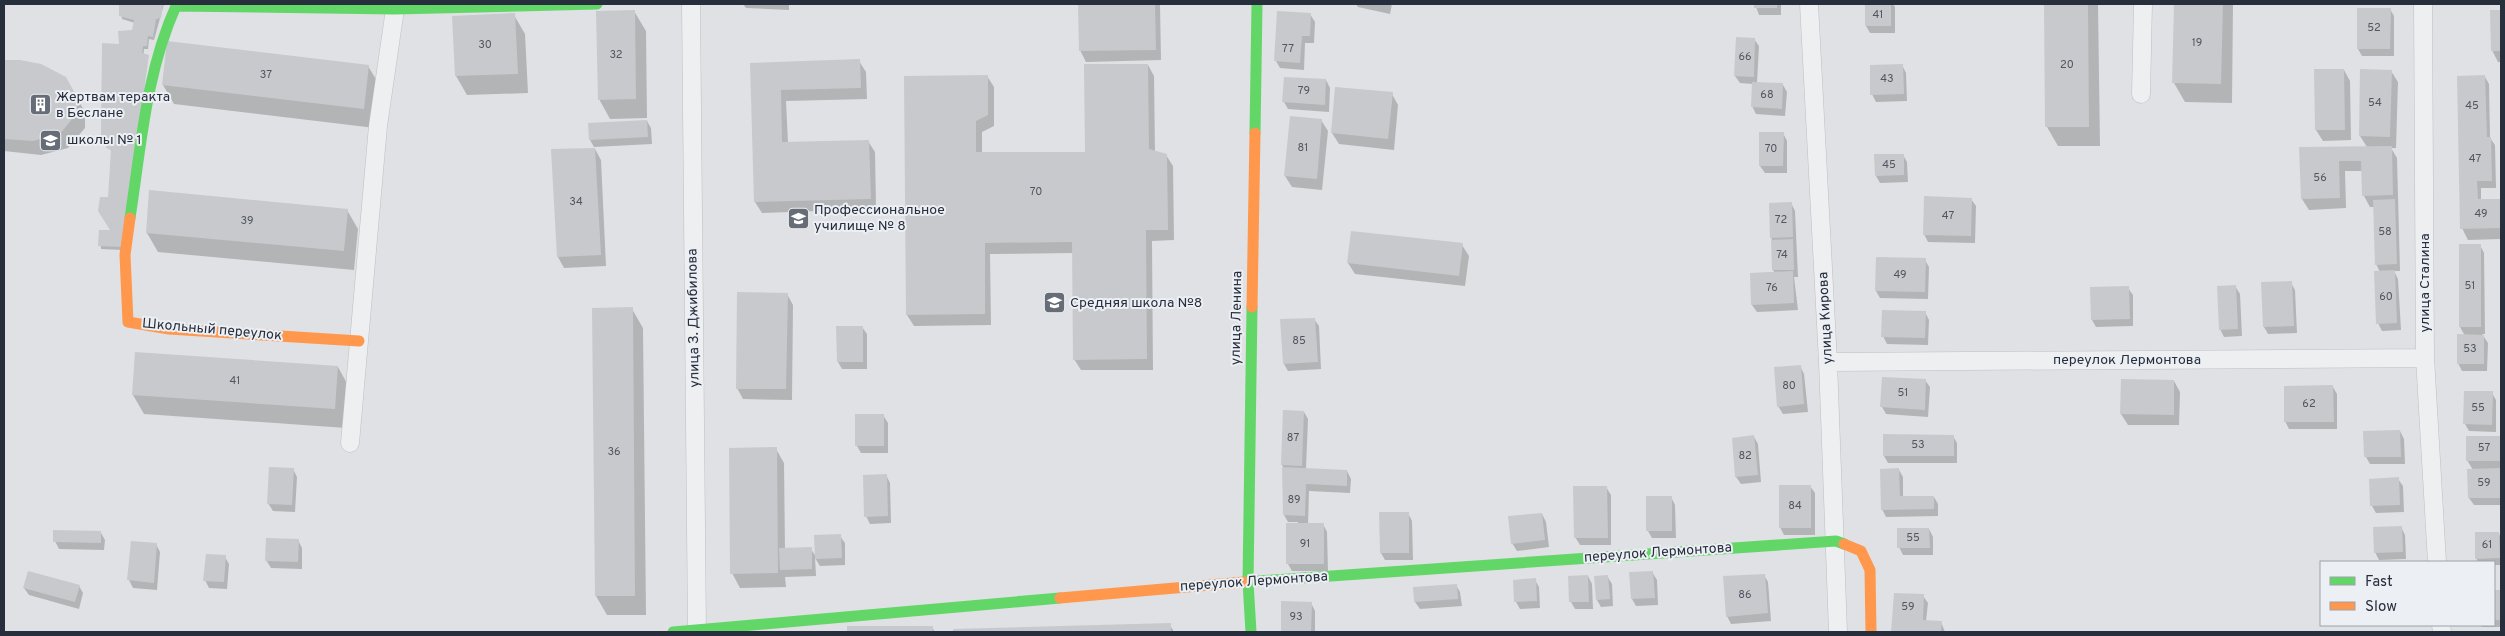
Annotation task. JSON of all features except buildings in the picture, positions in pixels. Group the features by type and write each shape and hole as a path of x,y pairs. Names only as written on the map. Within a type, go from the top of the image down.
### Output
{"street":[{"name":"Школьный переулок","path":"359,340 169,329 128,322 125,255 150,86 166,28 176,6 227,5 395,9 597,4"},
{"name":"улица З. Джибилова","path":"691,4 697,632"},
{"name":"улица Ленина","path":"1251,632 1248,582 1257,4"},
{"name":"улица Кирова","path":"1809,4 1828,362 1838,632"},
{"path":"2141,94 2143,4"},
{"name":"улица Сталина","path":"2423,4 2425,358 2437,561"},
{"path":"350,443 378,126 395,9"},
{"name":"переулок Лермонтова","path":"1828,362 2425,358"},
{"path":"1836,541 1861,551 1870,570 1871,632"},
{"name":"переулок Лермонтова","path":"673,632 697,632 1248,582 1836,541"}],"traffic: fast":[{"path":"130,218 141,137 151,83 166,31 176,6 395,9 597,4"},
{"path":"1255,133 1257,4"},
{"path":"1251,632 1248,582 1252,307"},
{"path":"1244,582 1836,541 1844,544"},
{"path":"673,632 1060,598"}],"traffic: slow":[{"path":"1252,307 1255,133"},
{"path":"130,218 125,255 128,322 169,329 359,341"},
{"path":"1844,544 1861,551 1870,570 1871,632"},
{"path":"1060,598 1244,582"}],"place":[{"name":"Жертвам теракта в Беслане","path":"40,105"},
{"name":"школы № 1","path":"51,140"},
{"name":"Профессиональное училище № 8","path":"798,218"},
{"name":"Средняя школа №8","path":"1054,303"}]}
